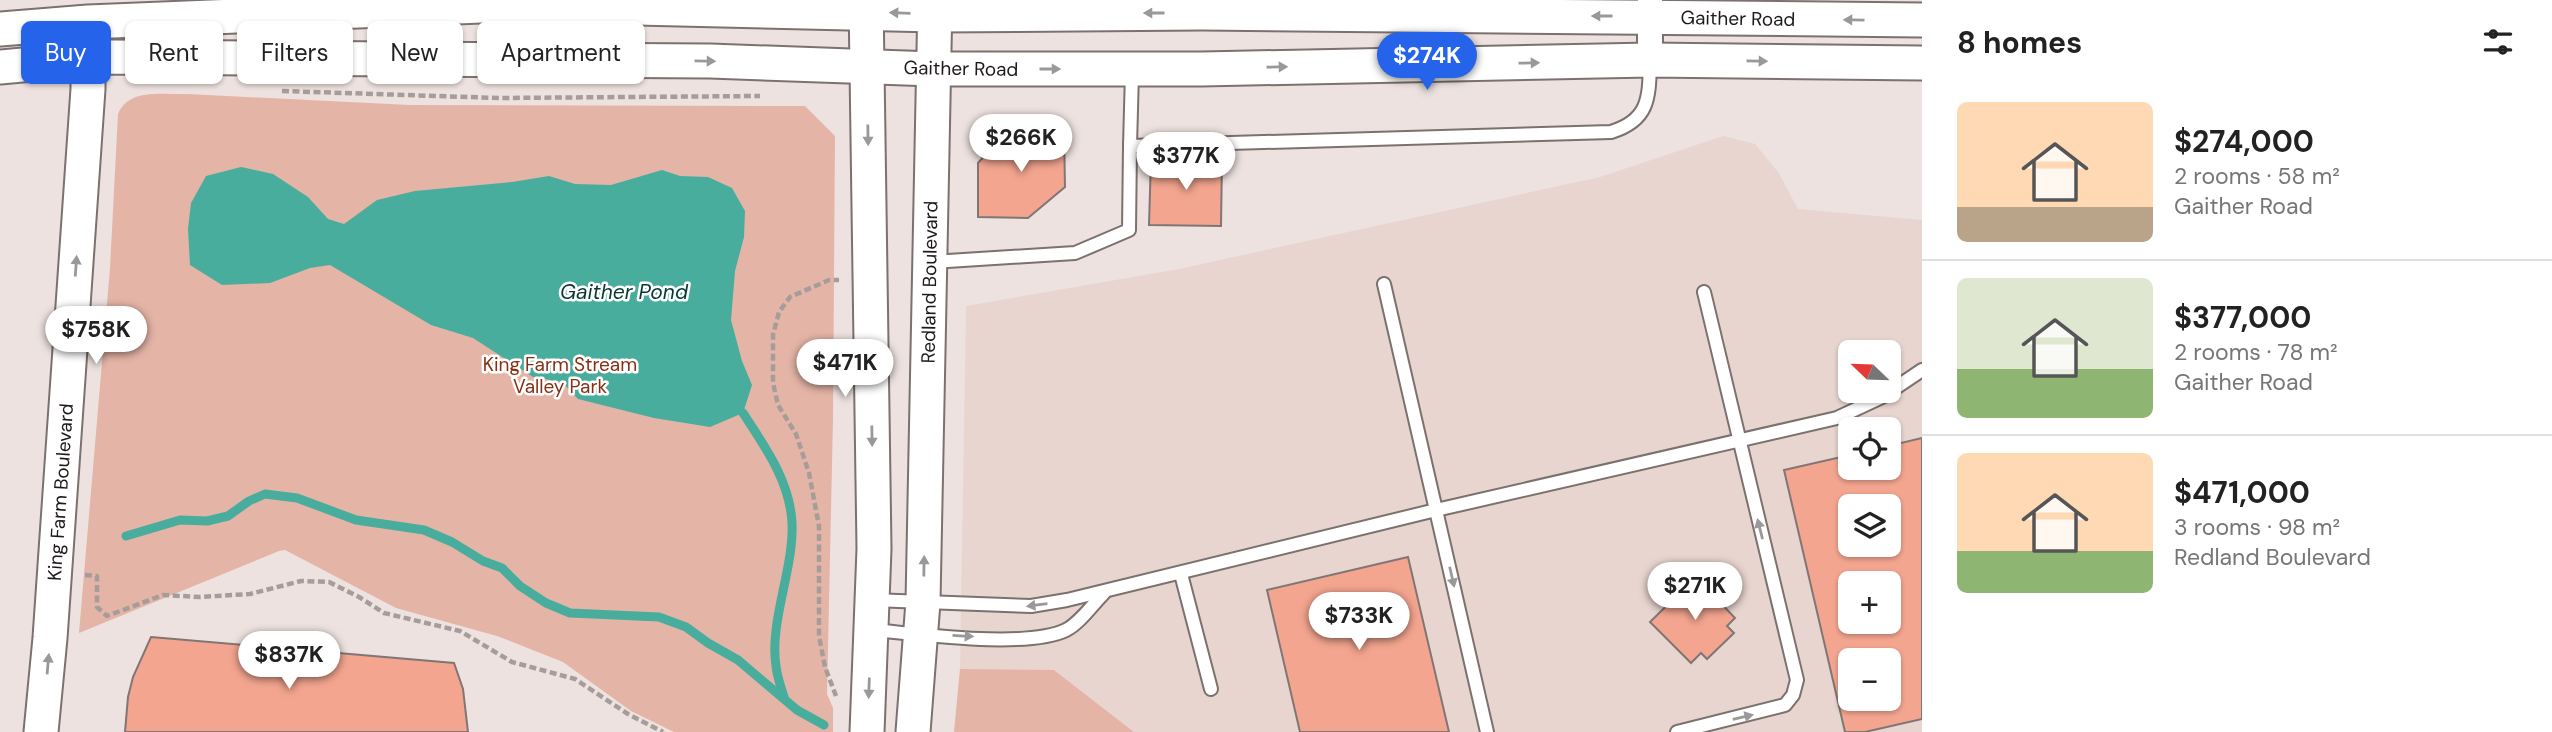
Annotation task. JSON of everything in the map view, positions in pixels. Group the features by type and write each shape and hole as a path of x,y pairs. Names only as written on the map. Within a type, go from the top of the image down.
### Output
{"main road":[{"name":"Gaither Road","path":"0,29 88,11 506,3 935,7 1650,8 1922,20"},
{"path":"866,6 874,549 867,732"},
{"name":"Redland Boulevard","path":"913,732 922,618 935,7"},
{"name":"Gaither Road","path":"111,58 710,61 933,69 1132,69 1650,60 1922,63"},
{"name":"Gaither Road","path":"0,67 21,65"},
{"name":"King Farm Boulevard","path":"41,732 54,586 86,84"}],"street":[{"path":"1650,8 1650,60"}],"lane":[{"path":"1130,146 1611,132 1626,127 1641,114 1648,95 1650,60"},
{"path":"929,262 1075,253 1129,230 1132,69"},
{"path":"1384,284 1487,732"},
{"path":"1677,732 1785,705 1794,695 1797,680 1704,292"},
{"path":"871,615 922,618 1031,606 1105,593 1436,510 1837,418 1882,397 1922,370"},
{"path":"1181,574 1210,689"},
{"path":"871,615 922,618 1023,639 1048,637 1069,629 1105,593"}],"path":[{"path":"840,705 825,667 819,636 818,526 811,486 796,434 778,405 774,383 773,335 779,312 790,297 829,280 841,279"},
{"path":"77,574 97,576 97,607 107,616 163,595 200,597 250,594 301,581 329,582 384,612 460,631 512,662 575,679 628,714 663,732"}],"shaded area":[{"path":"1723,136 1755,144 1778,172 1798,209 1922,220 1922,732 1134,732 1054,670 960,669 966,306 1179,269 1600,177"}],"green space":[{"name":"King Farm Stream Valley Park","path":"188,94 409,105 805,106 835,136 827,694 833,708 833,732 674,732 631,711 563,662 497,636 396,608 285,550 79,633 110,268 118,114 123,105 139,96"},
{"path":"960,669 1054,670 1134,732 954,732"}],"water":[{"name":"Gaither Pond","path":"241,167 273,174 308,197 328,219 344,224 377,200 415,191 549,176 575,184 611,185 662,170 680,176 708,177 732,188 745,211 744,237 735,271 731,320 742,361 752,385 743,413 710,427 654,418 578,399 562,382 533,377 473,338 431,325 330,265 310,268 270,283 222,285 190,265 188,229 191,203 206,176"}],"building":[{"path":"1009,129 1064,133 1065,187 1028,218 978,217 978,163"},
{"path":"1151,158 1222,159 1221,226 1149,225"},
{"path":"1922,438 1922,719 1865,732 1845,732 1840,711 1901,711 1901,648 1838,648 1838,702 1784,470 1838,458 1838,480 1901,480 1901,443"},
{"path":"1408,557 1449,732 1300,732 1267,590"},
{"path":"1696,577 1735,618 1727,626 1734,633 1707,659 1701,653 1691,663 1650,622"},
{"path":"151,637 454,663 463,689 468,732 125,732 133,677"}],"waterway":[{"path":"743,413 775,465 787,493 790,508 792,541 775,649 777,674 784,697"},
{"path":"126,536 180,520 207,521 228,516 249,501 265,494 297,498 356,520 424,530 502,568 520,586 546,603 570,613 659,617 686,627 738,660 797,710 824,725"}]}
